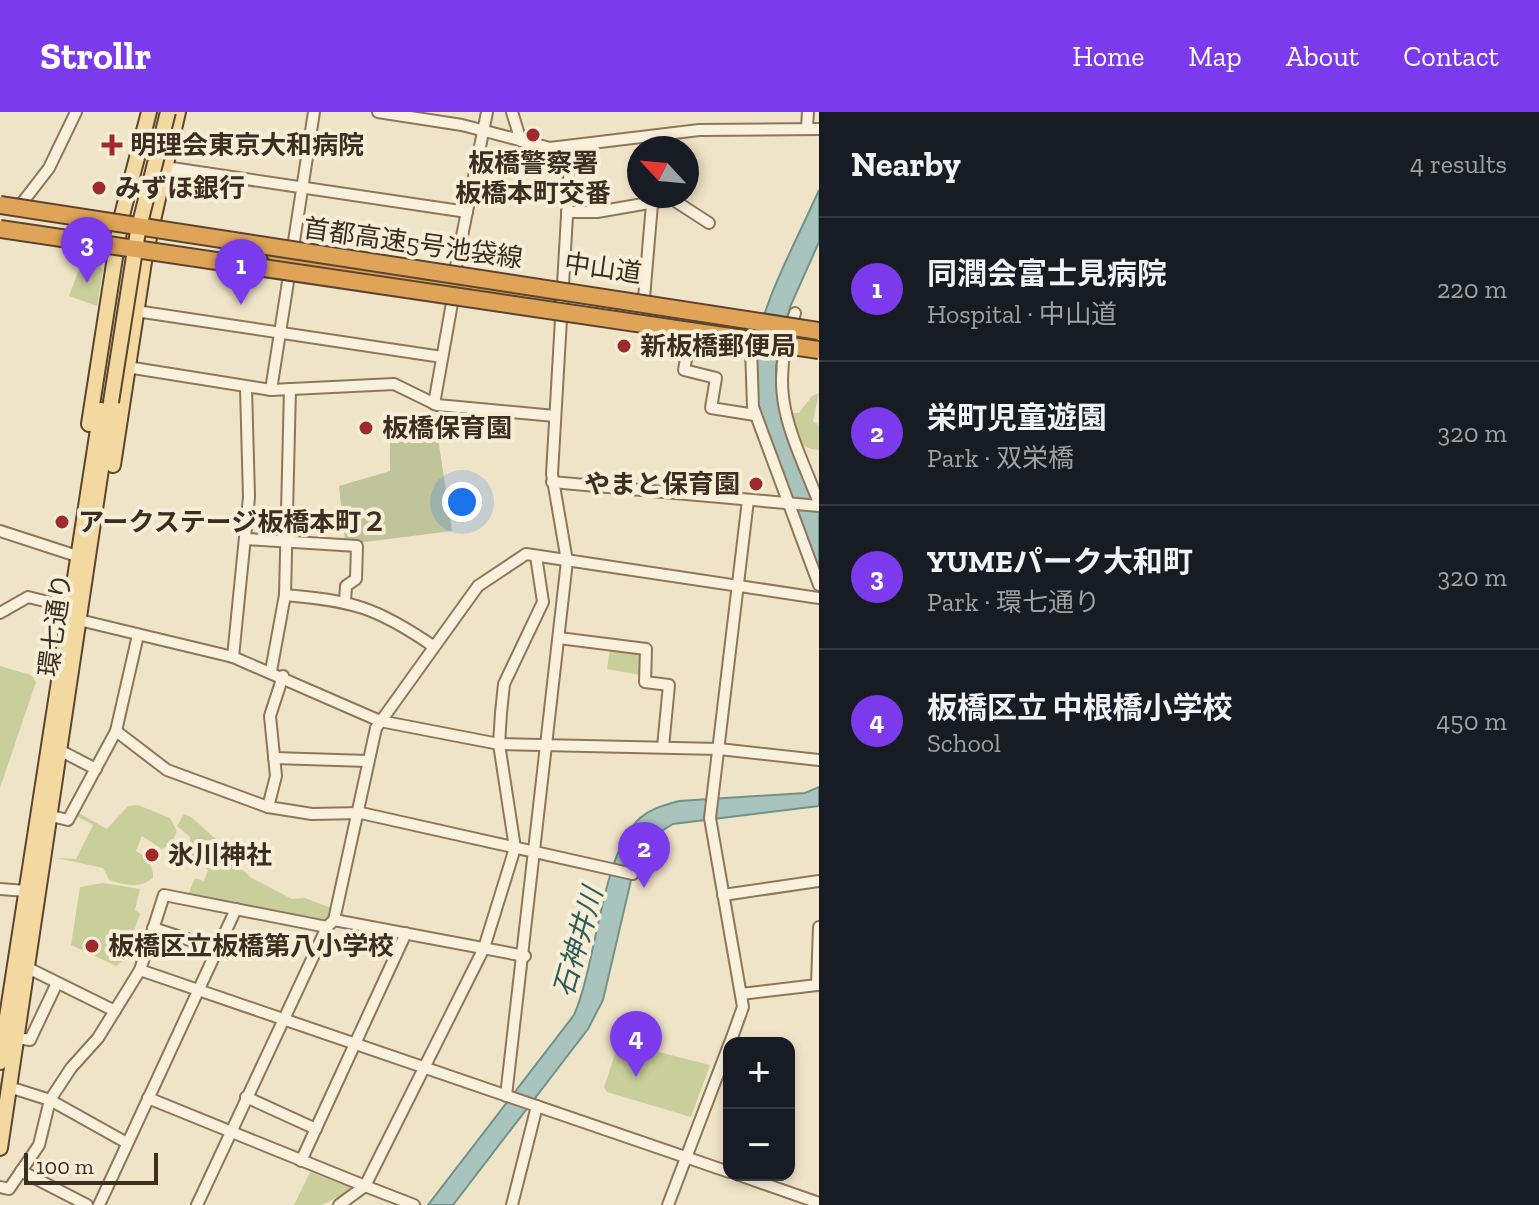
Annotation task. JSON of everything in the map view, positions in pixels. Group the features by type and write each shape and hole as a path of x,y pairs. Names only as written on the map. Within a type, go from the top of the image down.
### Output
{"highway":[{"path":"0,202 210,233 332,267 631,310 683,321 697,324 725,330 763,337 819,342 712,327 697,324 591,309 561,319"},
{"name":"首都高速5号池袋線","path":"0,202 819,331"},
{"path":"0,212 76,212"},
{"path":"0,232 289,279 819,358"},
{"name":"首都高速5号池袋線","path":"0,232 819,350"},
{"name":"中山道","path":"297,256 455,271 819,323"}],"main road":[{"path":"83,516 86,448 121,219 149,112"},
{"name":"環七通り","path":"0,1148 98,501 106,402 127,236 158,112"},
{"name":"環七通り","path":"0,1062 83,516 138,231 168,112"},
{"path":"98,501 112,469 145,255 178,112"}],"street":[{"path":"22,203 49,168 76,112"},
{"path":"271,390 289,279 297,256 302,187 314,112"},
{"path":"378,112 521,141 571,147 699,130 819,129"},
{"path":"455,271 487,112"},
{"path":"512,112 521,141"},
{"path":"807,127 808,112"},
{"path":"507,1096 567,561 552,482 571,147"},
{"path":"165,167 467,212"},
{"path":"567,212 627,208"},
{"path":"644,298 652,208"},
{"path":"686,208 709,223"},
{"path":"434,404 452,303"},
{"path":"136,311 442,357"},
{"path":"552,482 818,505 783,403 781,352 792,317"},
{"path":"690,338 684,370 716,378 711,408 755,415"},
{"path":"752,348 755,415 819,585"},
{"path":"127,367 271,390 394,384 434,404 555,416"},
{"path":"233,657 249,497 246,388"},
{"path":"271,671 285,595 290,389"},
{"path":"732,1037 743,1007 710,818 748,500"},
{"path":"0,531 77,556"},
{"path":"246,539 357,546 356,579 346,586 345,601"},
{"path":"197,1205 330,924 380,721 478,586 526,554 819,598"},
{"path":"339,1205 365,1186 484,948 515,848 499,744 504,684 543,602 536,556"},
{"path":"285,595 345,601 402,624 433,646"},
{"path":"0,613 28,597 69,607 79,620 233,657 283,676 380,721 499,744 719,749 819,760"},
{"path":"0,599 12,605"},
{"path":"51,816 68,820 116,731 138,635"},
{"path":"559,638 646,649 645,682 669,685 663,747"},
{"path":"268,807 276,776 270,716 283,676"},
{"path":"116,731 167,770 268,807 312,814 357,814 633,874"},
{"path":"61,751 96,769"},
{"path":"274,758 368,761"},
{"path":"723,895 819,881"},
{"path":"0,889 26,891"},
{"path":"0,1187 9,1189 39,1145 50,1100 115,1011 140,970 164,895 330,924 406,933 525,956"},
{"path":"99,1205 236,909"},
{"path":"741,994 818,985 819,927"},
{"path":"153,928 217,949"},
{"path":"301,1161 406,933"},
{"path":"28,968 115,1011"},
{"path":"140,970 723,1170"},
{"path":"17,1038 30,1040 57,983"},
{"path":"668,1205 723,1060"},
{"path":"9,1087 50,1100 127,1143"},
{"path":"246,1097 316,1129"},
{"path":"148,1098 414,1205"},
{"path":"512,1205 535,1106"},
{"path":"21,1171 87,1205"},
{"path":"756,1181 819,1203"}],"green space":[{"path":"84,256 91,257 103,270 97,306 69,296"},
{"path":"819,393 813,421 819,425 819,450 801,443 789,413 799,413 812,396"},
{"path":"390,435 438,438 452,531 357,543 345,541 339,486 390,471"},
{"path":"610,649 642,653 640,675 607,669"},
{"path":"0,666 31,675 36,682 0,788"},
{"path":"138,805 170,818 177,831 171,844 162,849 142,836 136,851 151,866 153,878 137,885 121,883 109,880 103,868 57,858 76,859 93,825 75,815 77,812 107,829 128,806"},
{"path":"184,814 224,846 226,853 250,877 292,899 305,898 334,909 325,923 187,897 195,878 204,881 208,870 190,857 190,837 177,826"},
{"path":"103,883 140,889 135,910 140,914 124,960 116,966 71,945 80,887"},
{"path":"619,1042 710,1065 691,1117 607,1092 604,1087"},
{"path":"310,1172 349,1187 350,1191 322,1205 294,1205"}],"water":[{"path":"819,190 819,242 790,307 776,366 777,397 819,513 819,573 766,438 753,384 753,362 771,296"},
{"path":"819,787 819,806 673,824 647,840 635,863 603,1000 588,1029 453,1205 428,1205 574,1015 616,857 640,818 654,809 679,801 805,793"}],"place":[{"name":"板橋警察署 板橋本町交番","path":"533,135"},
{"name":"明理会東京大和病院","path":"112,145"},
{"name":"みずほ銀行","path":"99,188"},
{"name":"YUMEパーク大和町","path":"87,283"},
{"name":"同潤会富士見病院","path":"241,305"},
{"name":"新板橋郵便局","path":"624,346"},
{"name":"板橋保育園","path":"366,428"},
{"name":"やまと保育園","path":"756,484"},
{"name":"アークステージ板橋本町２","path":"62,522"},
{"name":"氷川神社","path":"152,855"},
{"name":"栄町児童遊園","path":"644,888"},
{"name":"板橋区立板橋第八小学校","path":"92,946"},
{"name":"板橋区立 中根橋小学校","path":"636,1077"}],"water label":[{"name":"石神井川","path":"578,942"}]}
